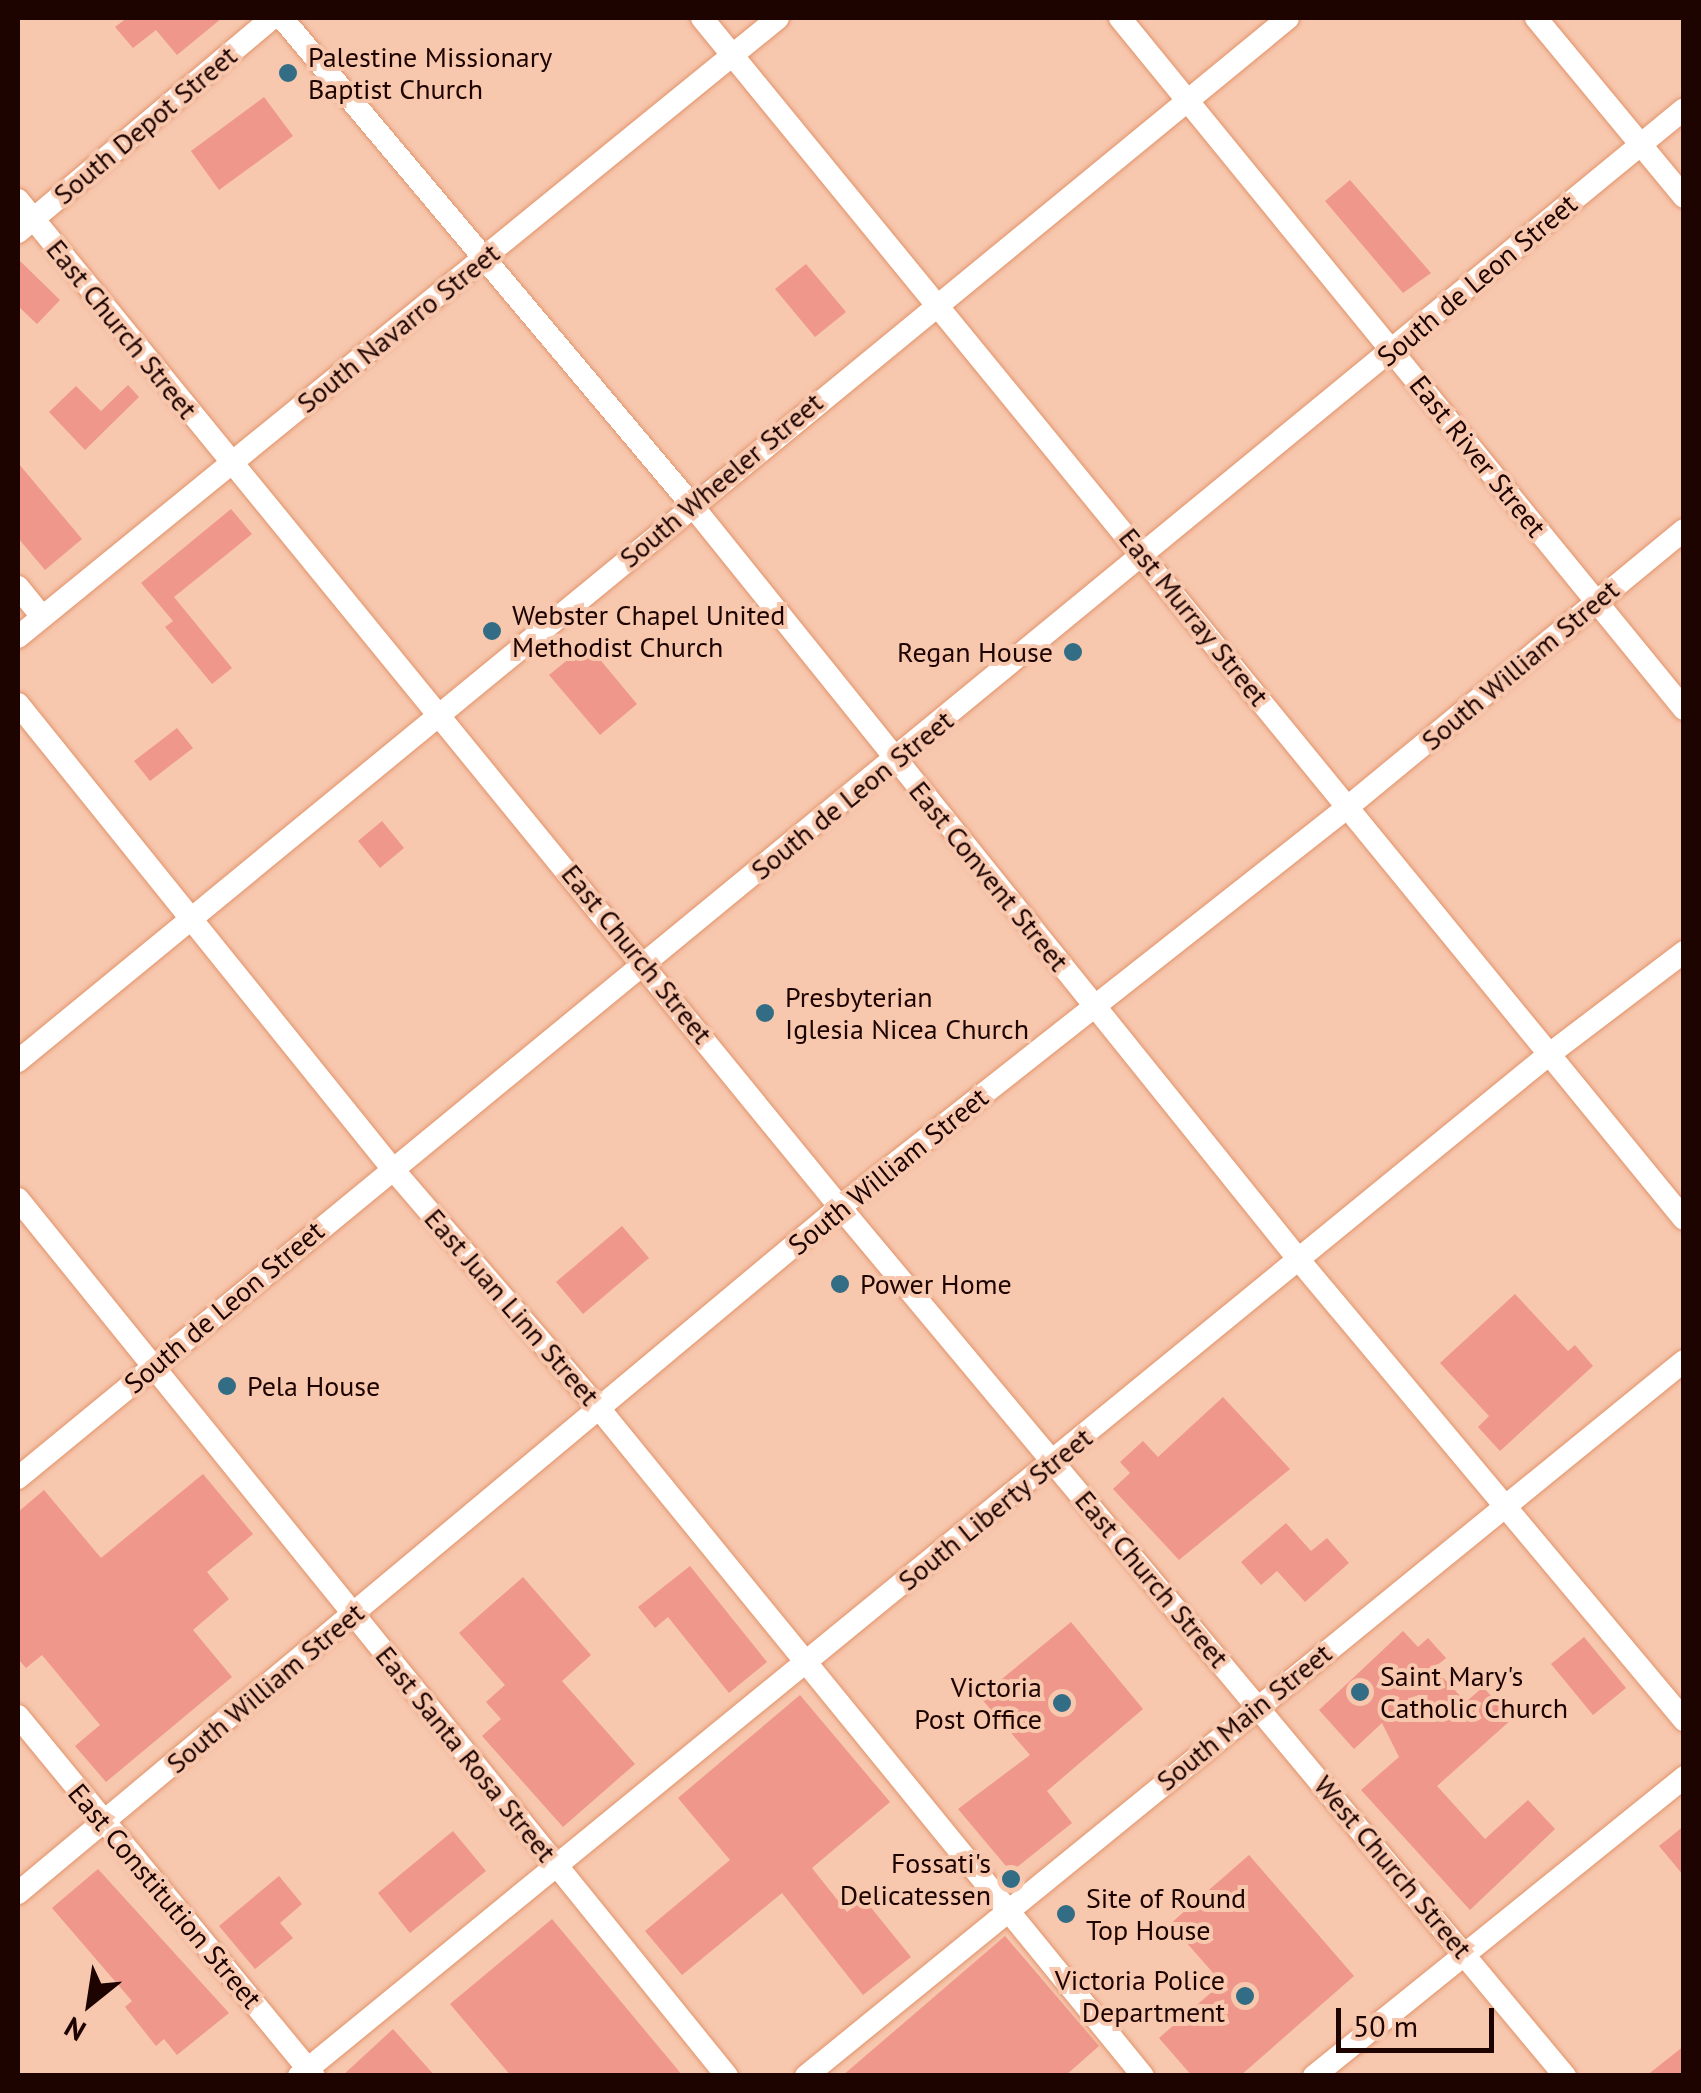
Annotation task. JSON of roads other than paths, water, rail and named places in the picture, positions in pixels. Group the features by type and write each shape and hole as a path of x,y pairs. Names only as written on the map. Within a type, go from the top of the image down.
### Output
{"street":[{"name":"South Depot Street","path":"26,226 272,18"},
{"name":"East Convent Street","path":"282,18 691,504 1299,1260 1507,1502 1684,1720"},
{"name":"East Murray Street","path":"702,18 1684,1219"},
{"name":"South Navarro Street","path":"18,638 778,18"},
{"name":"East River Street","path":"1120,18 1684,709"},
{"name":"South Wheeler Street","path":"18,1061 691,504 1288,18"},
{"path":"1536,18 1684,197"},
{"name":"South de Leon Street","path":"18,1478 390,1167 896,762 1684,110"},
{"name":"East Church Street","path":"18,200 26,226 644,961 840,1207 1258,1706"},
{"name":"South William Street","path":"18,1893 602,1412 840,1207 1349,806 1684,530"},
{"path":"18,587 42,617"},
{"name":"East Juan Linn Street","path":"18,704 390,1167 602,1412 803,1665 1143,2076"},
{"name":"South Liberty Street","path":"307,2073 554,1863 1055,1461 1547,1056 1684,952"},
{"name":"East Santa Rosa Street","path":"18,1199 727,2076"},
{"name":"South Main Street","path":"806,2076 1684,1361"},
{"name":"West Church Street","path":"1258,1706 1564,2076"},
{"name":"East Constitution Street","path":"18,1716 307,2073"},
{"path":"1314,2076 1684,1778"}],"place":[{"name":"Palestine Missionary Baptist Church","path":"288,73"},
{"name":"Webster Chapel United Methodist Church","path":"492,631"},
{"name":"Regan House","path":"1073,652"},
{"name":"Presbyterian Iglesia Nicea Church","path":"765,1013"},
{"name":"Power Home","path":"840,1284"},
{"name":"Pela House","path":"227,1386"},
{"name":"Saint Mary's Catholic Church","path":"1360,1692"},
{"name":"Victoria Post Office","path":"1062,1703"},
{"name":"Fossati's Delicatessen","path":"1011,1879"},
{"name":"Site of Round Top House","path":"1066,1914"},
{"name":"Victoria Police Department","path":"1245,1996"}]}
